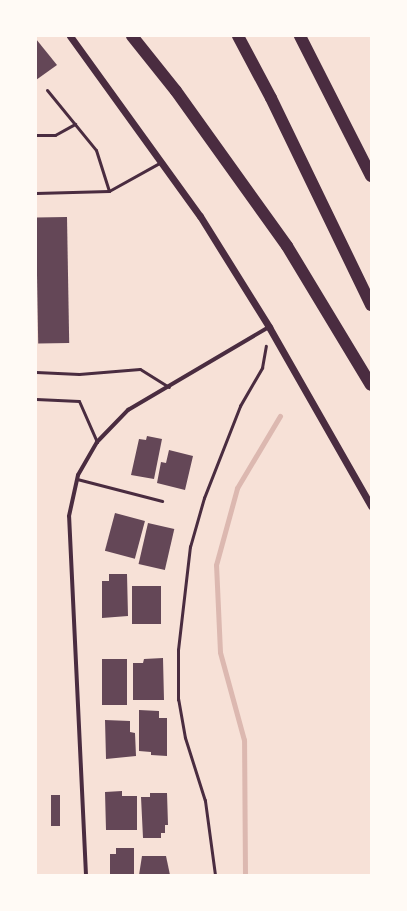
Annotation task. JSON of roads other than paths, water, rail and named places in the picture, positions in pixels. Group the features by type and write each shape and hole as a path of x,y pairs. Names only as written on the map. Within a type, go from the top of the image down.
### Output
{"highway":[{"path":"132,36 176,91 287,246 371,385"},
{"path":"238,36 271,98 371,305"},
{"path":"300,36 371,176"}],"street":[{"path":"70,36 200,216 269,327 371,506"},
{"path":"86,875 69,516 77,480 98,442 128,410 269,327"}],"lane":[{"path":"47,90 96,150 109,191"},
{"path":"36,135 55,135 75,124"},
{"path":"36,192 109,191 161,162"},
{"path":"36,372 79,374 140,369 169,387"},
{"path":"36,399 79,401 98,442"},
{"path":"77,480 162,501"}],"waterway":[{"path":"245,875 244,740 220,652 216,565 237,488 280,416"}]}
